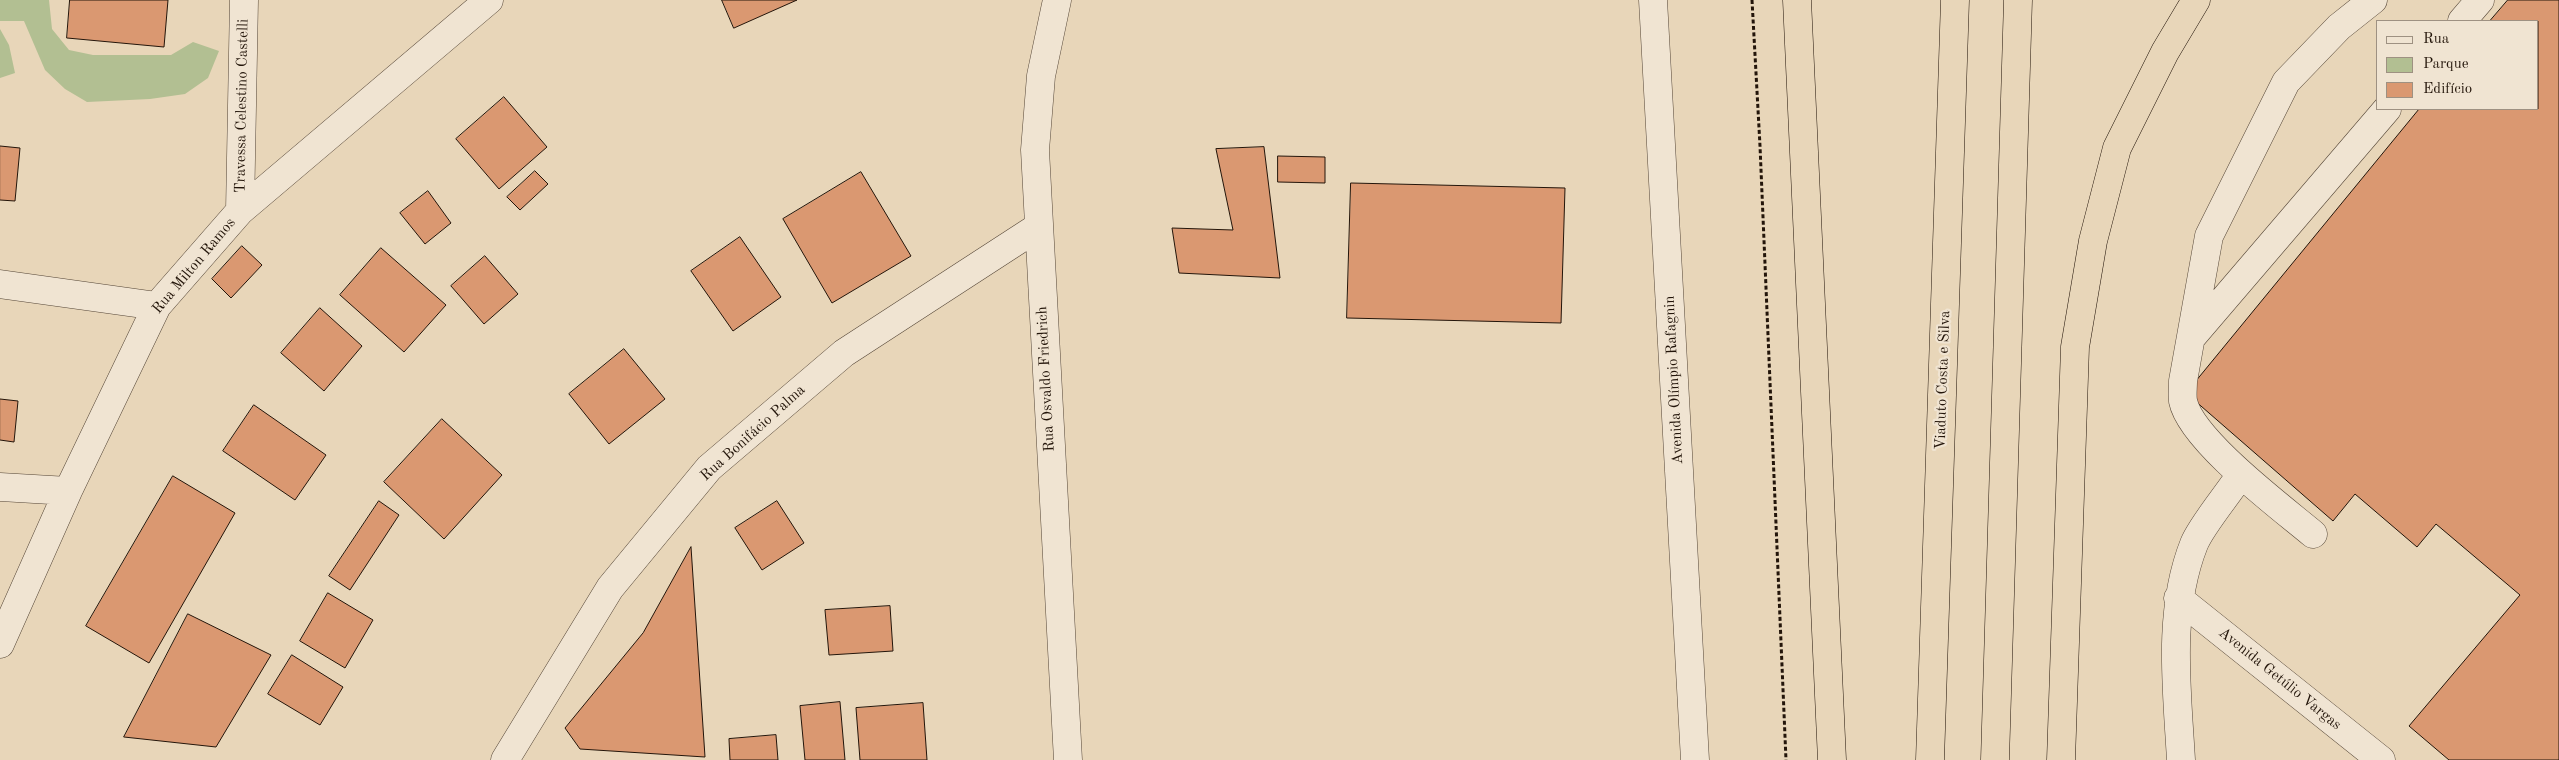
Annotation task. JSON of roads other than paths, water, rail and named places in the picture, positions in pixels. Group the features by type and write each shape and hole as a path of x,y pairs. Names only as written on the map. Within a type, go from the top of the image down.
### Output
{"highway":[{"path":"1797,0 1832,760"},
{"name":"Viaduto Costa e Silva","path":"1930,760 1955,0"},
{"path":"1995,760 2018,0"},
{"path":"2061,760 2075,347 2093,241 2117,148 2165,52 2196,0"}],"street":[{"name":"Travessa Celestino Castelli","path":"240,211 244,0"},
{"name":"Rua Milton Ramos","path":"0,644 68,491 157,306 240,211 489,0"},
{"name":"Rua Osvaldo Friedrich","path":"1057,0 1041,76 1035,150 1068,760"},
{"name":"Avenida Olímpio Rafagnin","path":"1653,0 1695,760"},
{"path":"2313,534 2241,474 2193,422 2184,402 2183,382 2210,236 2286,82 2339,27 2373,0"},
{"path":"2463,20 2480,0"},
{"path":"2190,339 2386,110"},
{"name":"Rua Bonifácio Palma","path":"505,760 610,588 710,468 844,352 1038,227"},
{"path":"0,284 157,306"},
{"path":"2181,760 2177,676 2178,598 2194,543 2241,474"},
{"path":"0,487 68,491"},
{"name":"Avenida Getúlio Vargas","path":"2178,598 2381,760"}]}
